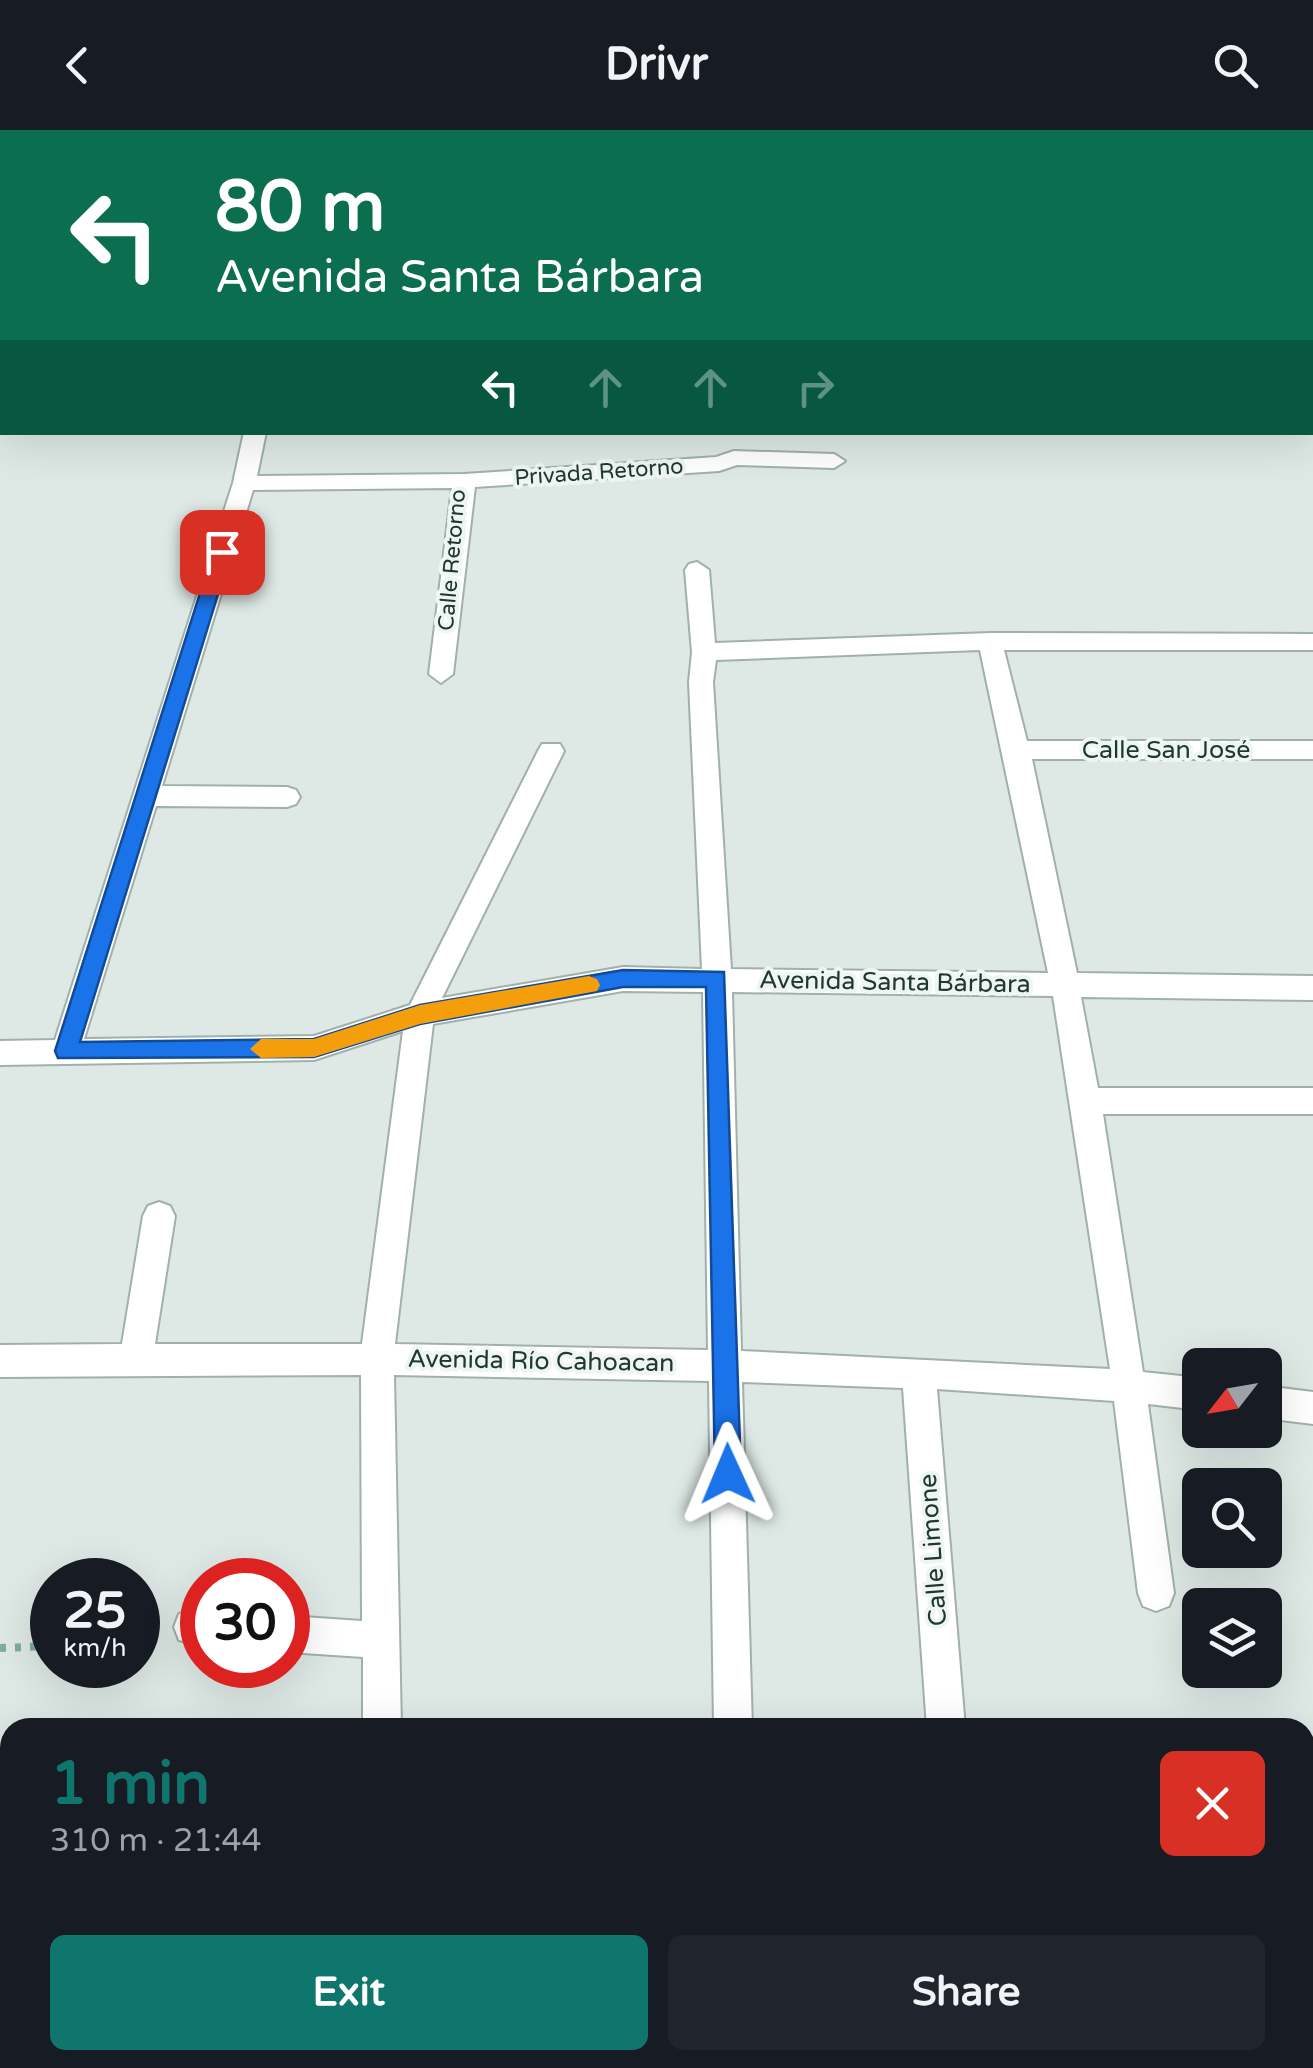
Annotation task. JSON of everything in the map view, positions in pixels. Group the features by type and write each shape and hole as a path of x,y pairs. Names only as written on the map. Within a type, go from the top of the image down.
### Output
{"street":[{"path":"66,1051 244,482 253,435"},
{"path":"734,458 736,435"},
{"name":"Privada Retorno","path":"464,480 719,464 734,458 834,461"},
{"name":"Calle Retorno","path":"244,482 464,480 441,674"},
{"path":"696,570 704,652 701,682 717,978 733,1718"},
{"path":"704,652 990,641 1313,642"},
{"path":"990,641 1018,750 1068,985 1129,1385 1156,1593"},
{"name":"Calle San José","path":"1018,750 1313,750"},
{"path":"382,1718 377,1357 420,1014 551,751"},
{"path":"146,796 287,797"},
{"name":"Avenida Santa Bárbara","path":"0,1053 314,1048 420,1014 623,979 1313,988"},
{"path":"1085,1101 1313,1101"},
{"path":"136,1359 160,1216"},
{"name":"Avenida Río Cahoacan","path":"0,1361 377,1357 726,1366 919,1373 1182,1392"},
{"name":"Calle Limone","path":"919,1373 945,1718"},
{"path":"1282,1404 1313,1408"},
{"path":"310,1635 381,1640"}],"path":[{"path":"0,1648 30,1647"}],"slow traffic":[{"path":"261,1049 314,1048 420,1014 589,985"}],"route":[{"path":"222,552 66,1051 314,1048 420,1014 623,979 717,978 728,1474"}]}
